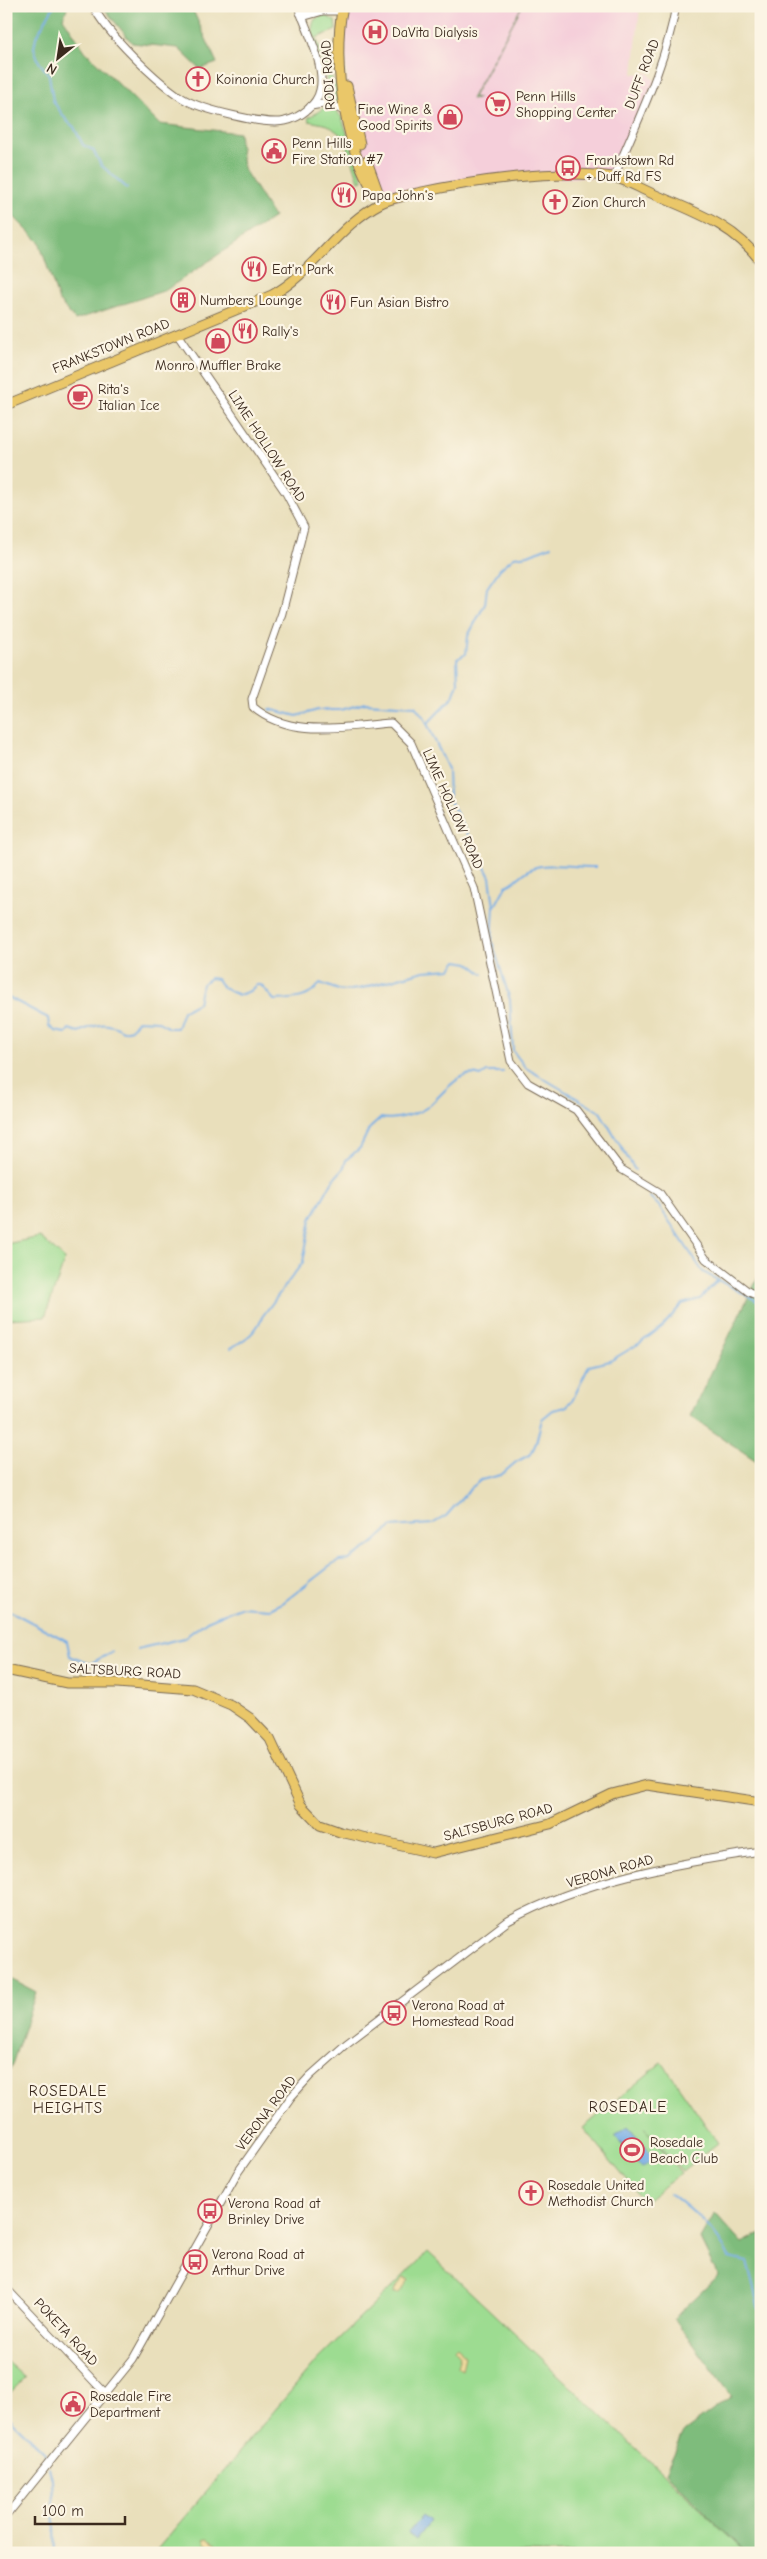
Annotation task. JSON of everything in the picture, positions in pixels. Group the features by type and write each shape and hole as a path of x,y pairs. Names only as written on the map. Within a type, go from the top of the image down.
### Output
{"main road":[{"name":"RODI ROAD","path":"340,8 338,50 344,111 372,192 382,202"},
{"name":"RODI ROAD","path":"340,8 348,96 359,139 382,202"},
{"name":"FRANKSTOWN ROAD","path":"6,405 259,301 285,288 306,271 365,213 382,202 434,190 492,180 554,176 614,177 715,221 739,237 761,262"},
{"name":"SALTSBURG ROAD","path":"6,1670 67,1683 117,1683 193,1689 231,1705 250,1718 270,1740 301,1805 320,1825 340,1832 433,1853 550,1824 612,1794 647,1785 761,1802"}],"street":[{"path":"94,6 108,30 171,90 192,104 268,122 285,122 301,114 311,106 320,89 321,73 300,12"},
{"path":"300,12 317,6"},
{"name":"DUFF ROAD","path":"614,177 655,81 670,37 676,6"},
{"path":"300,12 340,8"},
{"path":"311,106 328,103 344,111"},
{"name":"LIME HOLLOW ROAD","path":"177,334 286,493 304,527 282,612 252,699 253,707 263,715 285,725 316,728 391,723 411,743 474,888 511,1061 528,1083 576,1110 621,1169 659,1192 706,1259 749,1292 761,1297"},
{"name":"VERONA ROAD","path":"6,2516 133,2359 238,2172 267,2130 310,2076 346,2044 508,1922 531,1908 651,1870 761,1851"},
{"name":"POKETA ROAD","path":"6,2288 106,2394"}],"shaded area":[{"name":"Penn Hills Shopping Center","path":"343,6 640,6 633,74 648,73 655,81 614,177 492,180 382,202 359,139 348,96"}],"green space":[{"path":"6,6 68,6 63,18 85,51 159,124 239,133 243,168 274,217 166,290 75,320 59,301 39,242 13,216 6,217"},
{"path":"102,6 191,6 217,63 200,69 178,48 132,43"},
{"path":"522,6 473,97 479,98 471,99"},
{"path":"325,15 335,21 336,30 316,38 335,85 337,85 338,103 322,100 326,89 326,78 312,28 315,19"},
{"path":"324,108 336,110 342,118 363,180 359,181 345,138 328,125 309,121 308,118"},
{"path":"40,1237 65,1259 45,1317 6,1319 6,1244"},
{"path":"761,1271 761,1464 690,1416"},
{"path":"6,1976 36,1992 6,2083"},
{"path":"662,2062 718,2143 682,2171 645,2128 681,2173 645,2202 583,2128"},
{"path":"715,2213 742,2243 761,2233 761,2553 747,2553 665,2473 684,2432 732,2396 674,2318 718,2276 700,2239"},
{"path":"428,2252 747,2553 154,2553 318,2359"},
{"path":"6,2361 25,2378 6,2397"}],"sand":[{"path":"404,2278 409,2280 399,2293 394,2293 395,2288"},
{"path":"457,2345 465,2356 462,2370 457,2367 460,2355 454,2348"},
{"path":"207,2538 217,2544 217,2548 214,2550 206,2544 203,2539"}],"water":[{"path":"628,2127 655,2158 642,2168 615,2137"},
{"path":"422,2515 430,2521 416,2539 408,2532"}],"waterway":[{"path":"54,6 36,37 34,48 39,62 49,75 53,101 67,121 74,127 83,145 93,150 101,165 127,188"},
{"path":"427,724 453,697 458,683 457,659 466,654 468,636 485,604 487,588 500,569 514,557 528,555 551,546"},
{"path":"269,709 297,716 318,710 341,710 365,703 415,706 425,719 448,769 449,799 490,877 494,907 492,941 510,1000 513,1051 526,1068 600,1112 635,1170"},
{"path":"495,906 506,886 536,867 551,865 596,867"},
{"path":"6,996 48,1018 49,1026 55,1031 66,1033 69,1029 78,1032 100,1025 111,1026 123,1031 131,1029 138,1020 157,1021 169,1028 177,1028 183,1011 198,1003 202,984 210,978 217,979 223,988 239,995 250,991 256,985 261,985 274,1000 306,996 316,989 320,983 341,991 359,989 424,971 451,969 457,961 469,963 483,974"},
{"path":"231,1348 254,1331 262,1317 303,1262 311,1219 333,1180 344,1168 346,1160 360,1148 369,1129 381,1118 397,1118 422,1111 451,1084 465,1076 473,1074 481,1076 487,1072 503,1072"},
{"path":"650,1197 659,1206 703,1272 761,1303"},
{"path":"137,1649 184,1638 207,1621 240,1607 270,1609 284,1602 329,1567 339,1561 349,1560 371,1545 391,1527 432,1524 446,1516 471,1488 481,1480 501,1475 516,1462 531,1454 542,1419 553,1410 566,1407 573,1399 589,1366 610,1361 640,1343 663,1326 682,1304 700,1299 717,1281"},
{"path":"6,1613 12,1612 67,1641 70,1656 90,1664 112,1652"},
{"path":"670,2193 711,2230 729,2258 747,2262 761,2317"},
{"path":"6,2415 44,2452 47,2461"},
{"path":"49,2468 52,2478 55,2553"}],"place":[{"name":"DaVita Dialysis","path":"375,32"},
{"name":"Koinonia Church","path":"198,79"},
{"name":"Penn Hills Shopping Center","path":"498,104"},
{"name":"Fine Wine & Good Spirits","path":"450,117"},
{"name":"Penn Hills Fire Station #7","path":"274,151"},
{"name":"Frankstown Rd + Duff Rd FS","path":"568,168"},
{"name":"Papa John's","path":"344,195"},
{"name":"Zion Church","path":"555,202"},
{"name":"Eat'n Park","path":"254,269"},
{"name":"Numbers Lounge","path":"183,300"},
{"name":"Fun Asian Bistro","path":"333,302"},
{"name":"Rally's","path":"245,331"},
{"name":"Monro Muffler Brake","path":"218,341"},
{"name":"Rita's Italian Ice","path":"80,397"},
{"name":"Verona Road at Homestead Road","path":"394,2013"},
{"name":"Rosedale Beach Club","path":"632,2150"},
{"name":"Rosedale United Methodist Church","path":"531,2193"},
{"name":"Verona Road at Brinley Drive","path":"210,2211"},
{"name":"Verona Road at Arthur Drive","path":"195,2262"},
{"name":"Rosedale Fire Department","path":"73,2404"}],"district":[{"name":"ROSEDALE HEIGHTS","path":"68,2100"},
{"name":"ROSEDALE","path":"628,2107"}]}
